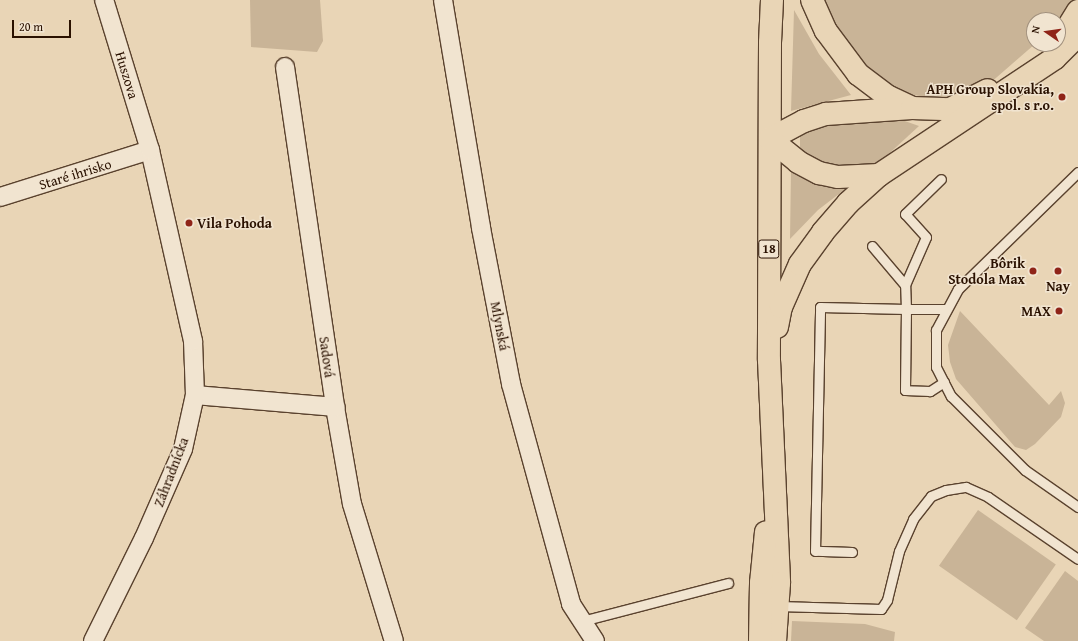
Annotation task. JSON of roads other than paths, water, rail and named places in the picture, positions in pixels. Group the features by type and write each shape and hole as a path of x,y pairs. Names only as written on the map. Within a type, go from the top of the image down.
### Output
{"main road":[{"name":"18","path":"772,0 769,360 778,606 775,641"},
{"path":"812,0 826,31 858,74 889,97 912,108"},
{"path":"1066,29 1078,11"},
{"path":"769,360 782,307 800,264 823,232 879,175 1036,71 1078,36"},
{"path":"879,175 838,177 819,173 798,162 770,139 804,121 826,114 912,108 950,109 1013,77 1040,52"},
{"name":"18","path":"760,641 761,583 774,464"}],"street":[{"name":"Huszova","path":"104,0 150,150"},
{"name":"Mlynská","path":"443,0 481,228 512,384 558,561 571,604 596,641"},
{"name":"Sadová","path":"285,67 335,407 352,504 394,641"},
{"name":"Staré ihrisko","path":"0,197 150,150"},
{"name":"Záhradnícka","path":"93,641 144,538 183,449 195,395 193,341 150,150"},
{"path":"195,395 335,407"}],"lane":[{"path":"1078,172 958,289 936,330 936,367 951,396 1025,470 1078,507"},
{"path":"941,179 905,214 926,237 904,285 906,309 905,390 930,391 944,382"},
{"path":"872,246 904,285"},
{"path":"852,552 815,551 820,307 946,309"},
{"path":"778,606 881,609 887,600 899,551 913,519 931,496 946,490 966,487 988,497 1078,560"},
{"path":"582,621 728,583"}],"place":[{"name":"APH Group Slovakia, spol. s r.o.","path":"1062,97"},
{"name":"Vila Pohoda","path":"189,223"},
{"name":"Bôrik Stodola Max","path":"1033,271"},
{"name":"Nay","path":"1058,271"},
{"name":"MAX","path":"1059,311"}]}
